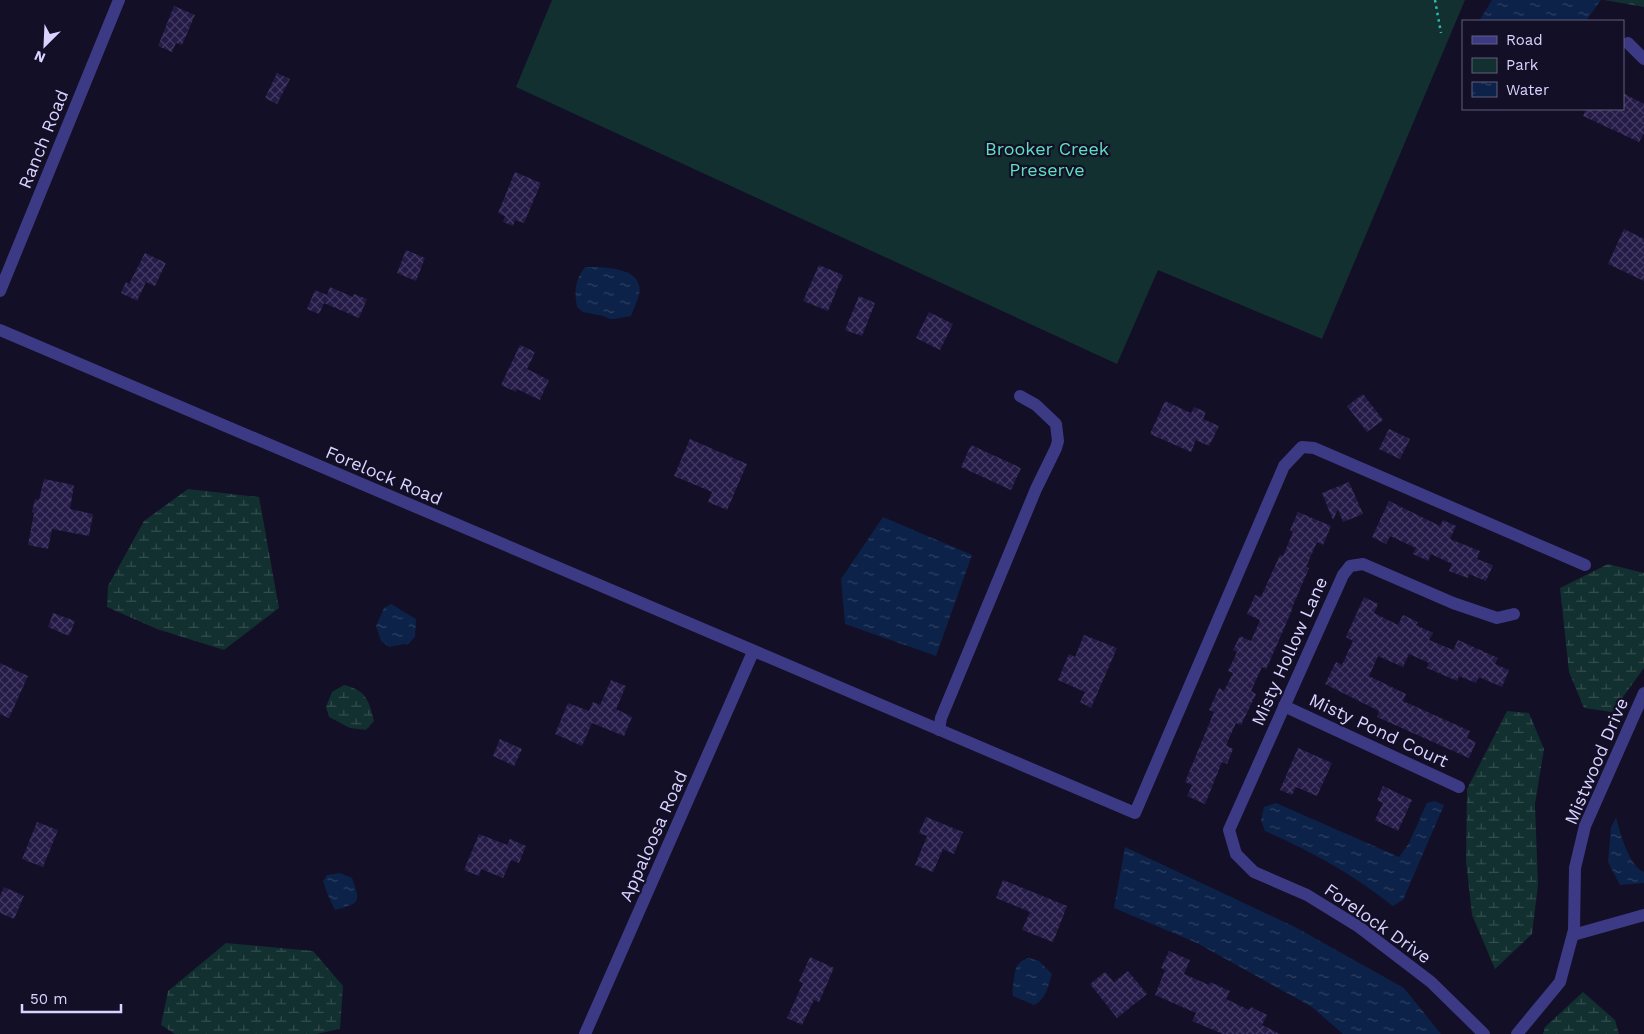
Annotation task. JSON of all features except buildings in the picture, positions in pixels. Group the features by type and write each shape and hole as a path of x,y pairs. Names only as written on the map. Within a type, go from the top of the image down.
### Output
{"street":[{"name":"Ranch Road","path":"0,291 119,0"},
{"path":"1628,43 1644,59"},
{"name":"Forelock Road","path":"0,330 1135,813 1284,466 1302,446 1314,448 1585,565"},
{"path":"939,730 941,718 1036,489 1058,442 1056,424 1036,405 1020,396"},
{"name":"Misty Hollow Lane","path":"1229,830 1343,575 1350,566 1362,564 1453,603 1496,618 1514,614"},
{"name":"Appaloosa Road","path":"585,1034 753,652"},
{"name":"Mistwood Drive","path":"1517,1034 1560,982 1573,935 1575,868 1585,826 1644,693"},
{"name":"Misty Pond Court","path":"1284,706 1459,786"},
{"name":"Forelock Drive","path":"1229,830 1236,854 1254,872 1307,895 1359,927 1431,982 1484,1034"},
{"path":"1573,935 1644,915"}],"path":[{"path":"1435,0 1441,33"}],"green space":[{"name":"Brooker Creek Preserve","path":"552,0 1465,0 1322,339 1158,270 1117,364 516,87"},
{"path":"1604,0 1644,0 1644,7"},
{"path":"188,489 259,497 279,608 224,650 157,629 107,607 108,586 144,521"},
{"path":"1608,564 1644,573 1644,668 1612,712 1584,708 1569,672 1560,588"},
{"path":"344,685 362,693 368,702 374,721 366,730 350,728 329,717 326,707 332,692"},
{"path":"1507,711 1529,713 1544,749 1535,804 1538,885 1532,934 1495,969 1472,915 1466,861 1467,789"},
{"path":"226,943 313,951 343,986 340,1029 316,1034 175,1034 161,1025 168,991"},
{"path":"1583,992 1615,1020 1619,1034 1543,1034 1545,1027"}],"water":[{"path":"1492,0 1601,0 1587,20 1480,20"},
{"path":"585,267 616,269 624,271 636,279 640,289 631,316 610,319 583,312 577,307 576,286 579,276"},
{"path":"883,517 972,555 936,656 845,624 841,579"},
{"path":"391,604 416,619 415,637 407,645 389,647 381,641 376,626 384,608"},
{"path":"1435,801 1444,805 1403,900 1393,906 1332,864 1265,831 1261,820 1264,807 1276,803 1399,857 1409,843 1427,803"},
{"path":"1616,818 1629,856 1638,868 1644,872 1644,883 1620,885 1608,862 1611,827"},
{"path":"1125,847 1295,927 1404,988 1441,1034 1343,1034 1312,1007 1197,943 1114,908"},
{"path":"340,873 352,878 357,897 356,901 349,906 335,910 323,881 327,875"},
{"path":"1029,958 1039,961 1052,974 1044,996 1034,1005 1013,996 1016,968 1019,963"}]}
